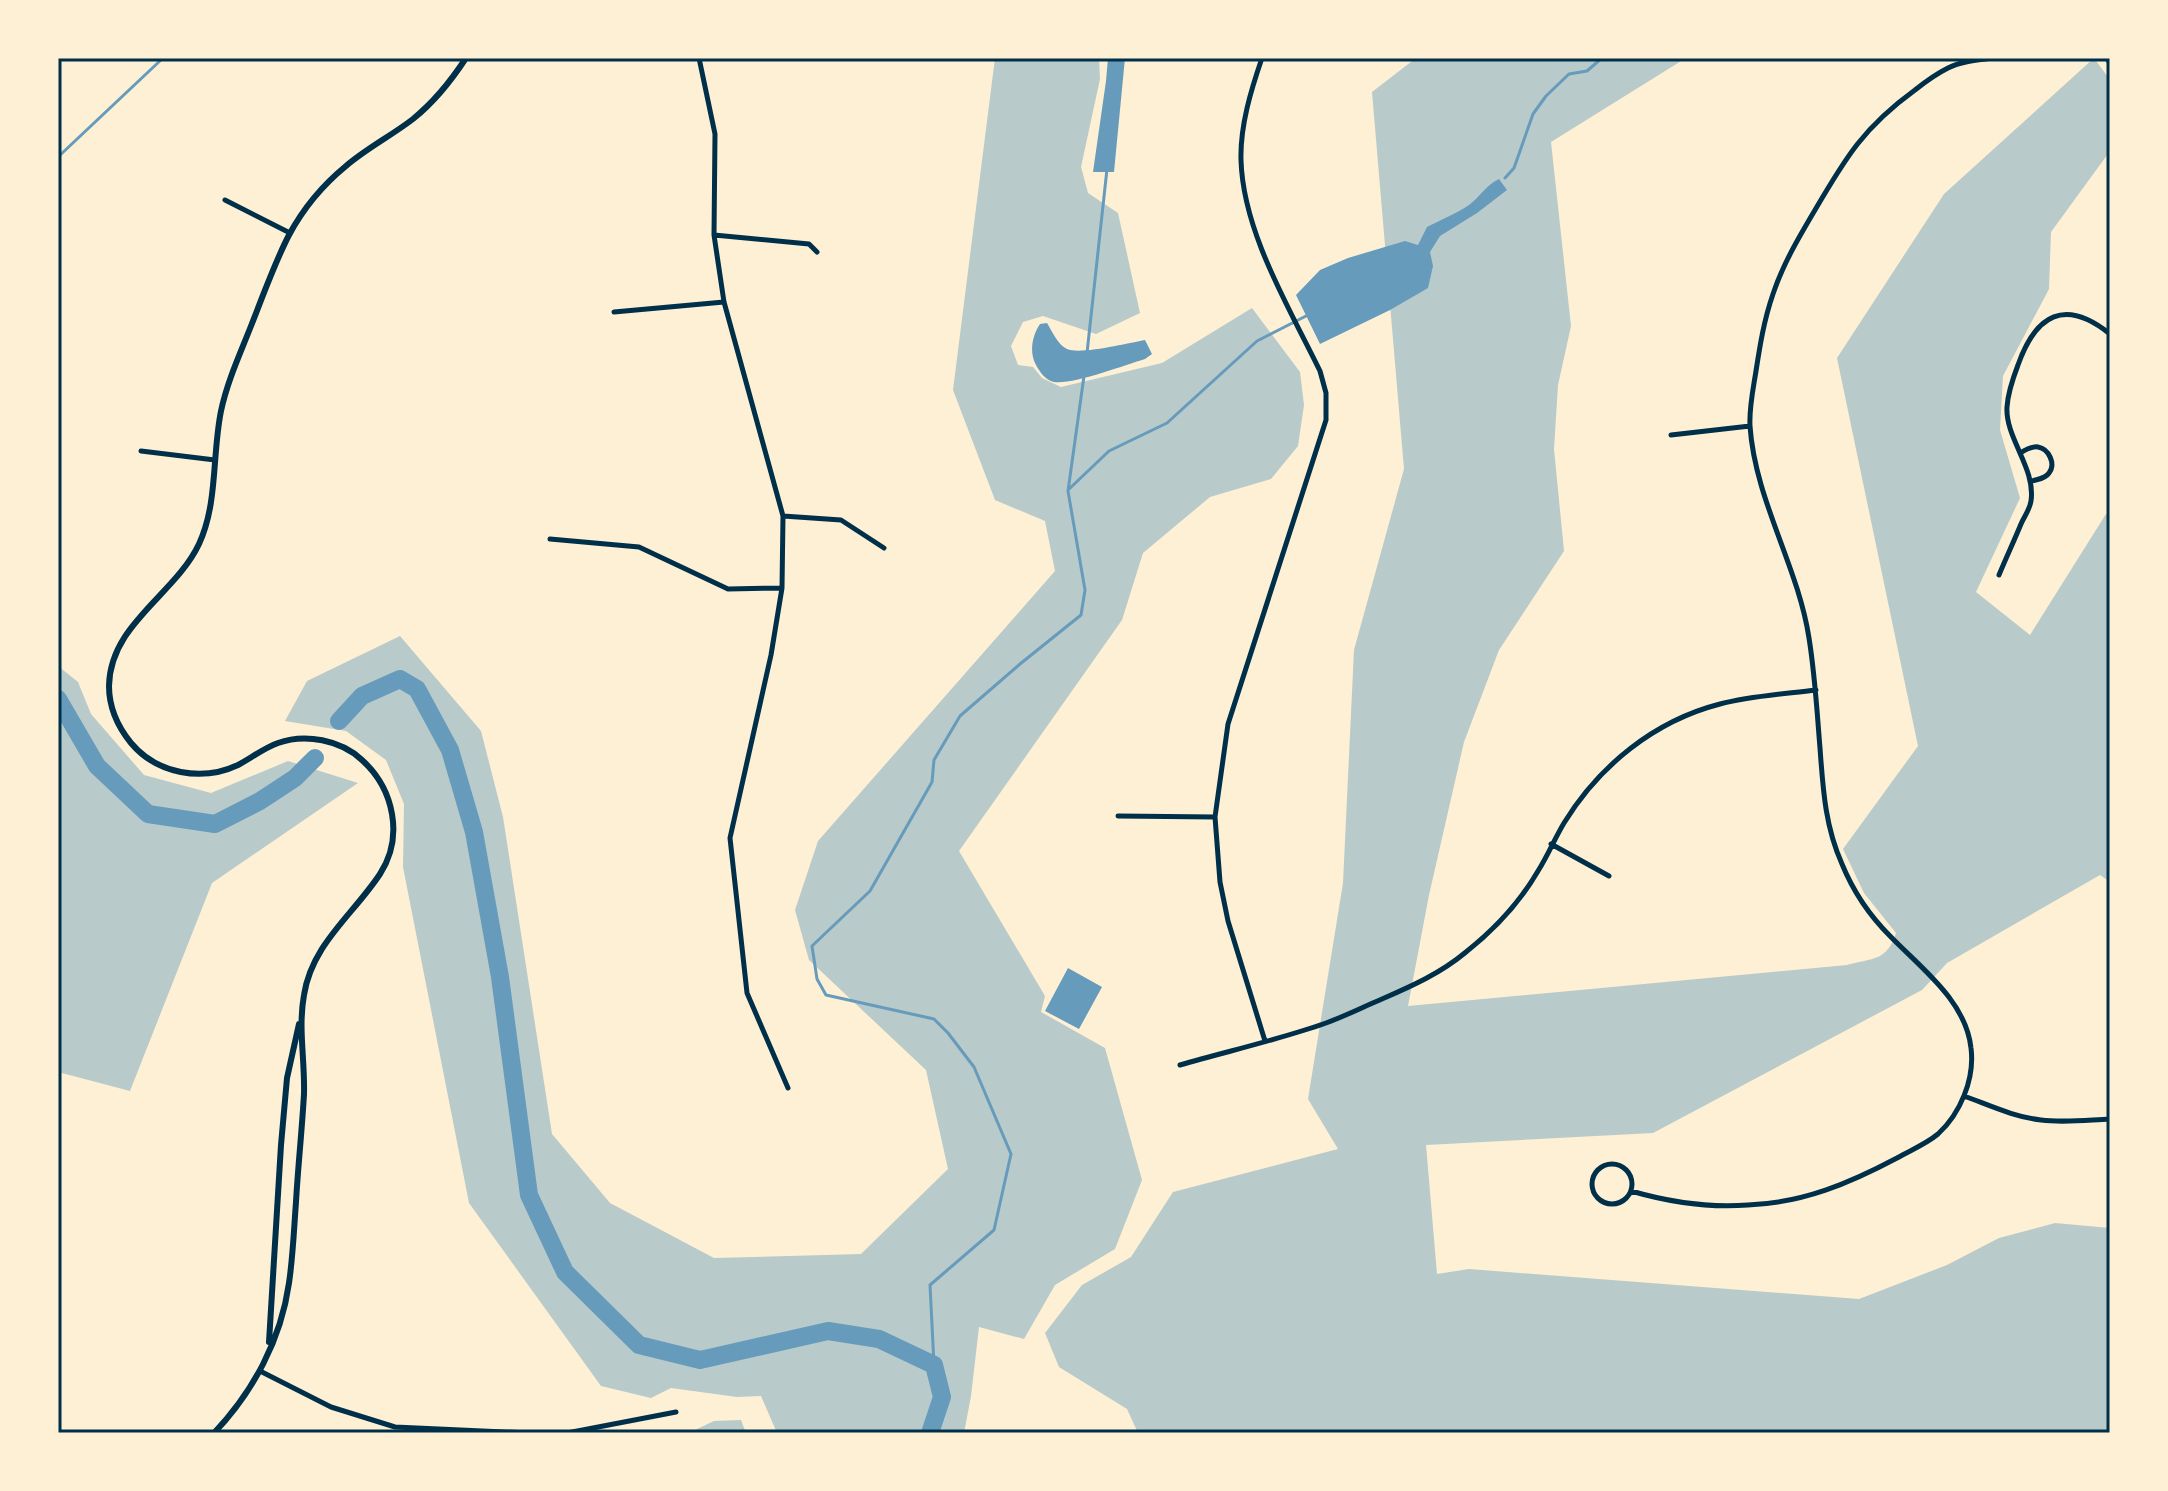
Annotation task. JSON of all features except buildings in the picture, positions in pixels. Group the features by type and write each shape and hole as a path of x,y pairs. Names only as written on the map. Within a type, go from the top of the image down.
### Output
{"street":[{"path":"214,1433 242,1400 260,1371 281,1320 289,1284 304,1091 301,1018 304,990 324,943 379,875 389,857 393,815 381,781 357,755 344,747 313,739 295,739 276,744 235,766 212,772 178,772 162,767 144,756 119,727 112,709 109,687 112,663 130,628 183,571 199,544 212,500 221,410 232,374 290,233 329,181 431,103 466,58"},
{"path":"699,58 715,134 714,235 724,302 783,516 782,588 771,655 730,838 747,993 788,1088"},
{"path":"1262,58 1243,129 1243,186 1259,241 1320,371 1326,393 1326,420 1228,724 1215,817 1220,882 1228,921 1265,1041"},
{"path":"1631,1191 1663,1199 1725,1206 1776,1203 1809,1197 1860,1178 1927,1142 1947,1123 1964,1096 1972,1053 1964,1021 1946,993 1867,909 1848,878 1835,848 1825,815 1809,634 1757,468 1750,426 1758,351 1774,291 1790,254 1846,158 1875,122 1937,74 1967,62 1994,58"},
{"path":"225,200 290,233"},
{"path":"714,235 809,244 817,252"},
{"path":"614,312 724,302"},
{"path":"1999,575 2031,505 2032,481 2007,416 2016,370 2024,348 2040,324 2051,318 2078,315 2110,334"},
{"path":"1671,435 1750,426"},
{"path":"2020,453 2040,447 2051,459 2049,473 2032,481"},
{"path":"141,451 215,460"},
{"path":"783,516 841,520 884,548"},
{"path":"550,539 639,547 728,589 782,588"},
{"path":"1180,1065 1326,1023 1444,969 1483,939 1512,908 1540,869 1574,806 1609,766 1650,735 1682,718 1718,705 1816,690"},
{"path":"1118,816 1215,817"},
{"path":"1551,844 1609,876"},
{"path":"268,1350 287,1078 301,1018"},
{"path":"1964,1096 2040,1120 2110,1119"},
{"path":"1617,1164 1631,1177 1631,1191 1623,1201 1604,1203 1595,1194 1594,1175 1603,1166 1617,1164"},
{"path":"276,1243 292,1243"},
{"path":"260,1371 331,1407 395,1427 528,1433"},
{"path":"567,1433 676,1412"}],"shaded area":[{"path":"995,58 1099,58 1100,79 1081,167 1088,193 1118,213 1140,313 1096,334 1043,316 1023,322 1011,346 1018,365 1033,367 1042,378 1061,387 1162,363 1252,308 1300,372 1304,405 1298,446 1271,479 1210,497 1143,553 1122,620 959,851 1045,996 1041,1012 1105,1048 1142,1180 1115,1249 1055,1285 1024,1339 979,1327 964,1433 777,1433 761,1396 737,1397 671,1388 651,1398 601,1386 469,1203 403,867 404,804 386,760 346,731 285,721 307,681 400,636 481,731 503,817 552,1134 610,1203 714,1258 861,1254 948,1169 926,1070 809,960 795,910 818,841 1055,571 1045,521 995,500 953,390"},
{"path":"1416,58 1686,58 1551,142 1571,326 1558,385 1554,449 1564,551 1499,650 1464,742 1429,895 1408,1006 1847,965 1878,957 1888,949 1896,933 1864,893 1843,849 1918,746 1837,358 1944,194 2094,58 2110,80 2110,151 2051,232 2049,289 2003,376 2000,430 2020,498 1976,592 2030,635 2106,514 2110,516 2110,882 2100,875 1947,963 1922,990 1653,1133 1426,1145 1437,1274 1469,1269 1859,1299 1947,1265 1999,1238 2055,1223 2110,1228 2110,1433 1138,1433 1127,1409 1059,1367 1045,1333 1082,1285 1131,1257 1173,1192 1338,1149 1308,1099 1343,883 1354,650 1404,469 1372,92"},
{"path":"58,666 78,682 91,714 144,775 211,793 288,761 358,783 212,883 130,1091 58,1072"},
{"path":"741,1420 746,1433 638,1433 695,1430 714,1421"}],"water":[{"path":"1108,58 1125,58 1114,172 1093,172 1106,81"},
{"path":"1499,179 1507,190 1440,236 1430,252 1433,266 1428,288 1320,344 1296,295 1320,270 1405,241 1418,245 1427,227 1469,205"},
{"path":"1047,323 1067,349 1093,350 1145,340 1152,354 1099,374 1054,382 1041,373 1033,355 1032,344 1037,329 1040,324"},
{"path":"1068,968 1102,987 1079,1029 1045,1011"}],"waterway":[{"path":"58,157 163,58"},
{"path":"1505,178 1514,168 1533,114 1546,96 1569,74 1587,71 1602,58"},
{"path":"1087,353 1107,169"},
{"path":"1068,490 1109,451 1167,423 1257,341 1308,315"},
{"path":"934,1365 930,1285 994,1230 1011,1154 974,1067 948,1033 934,1019 826,995 817,979 812,946 870,891 932,782 934,760 960,716 1081,615 1085,590 1068,491 1084,376"},
{"path":"339,721 362,696 400,679 417,689 450,750 474,832 500,977 529,1195 565,1272 639,1345 700,1360 828,1331 879,1339 934,1365 942,1397 930,1433"},
{"path":"58,699 97,766 148,814 215,824 260,801 295,778 315,758"}]}
